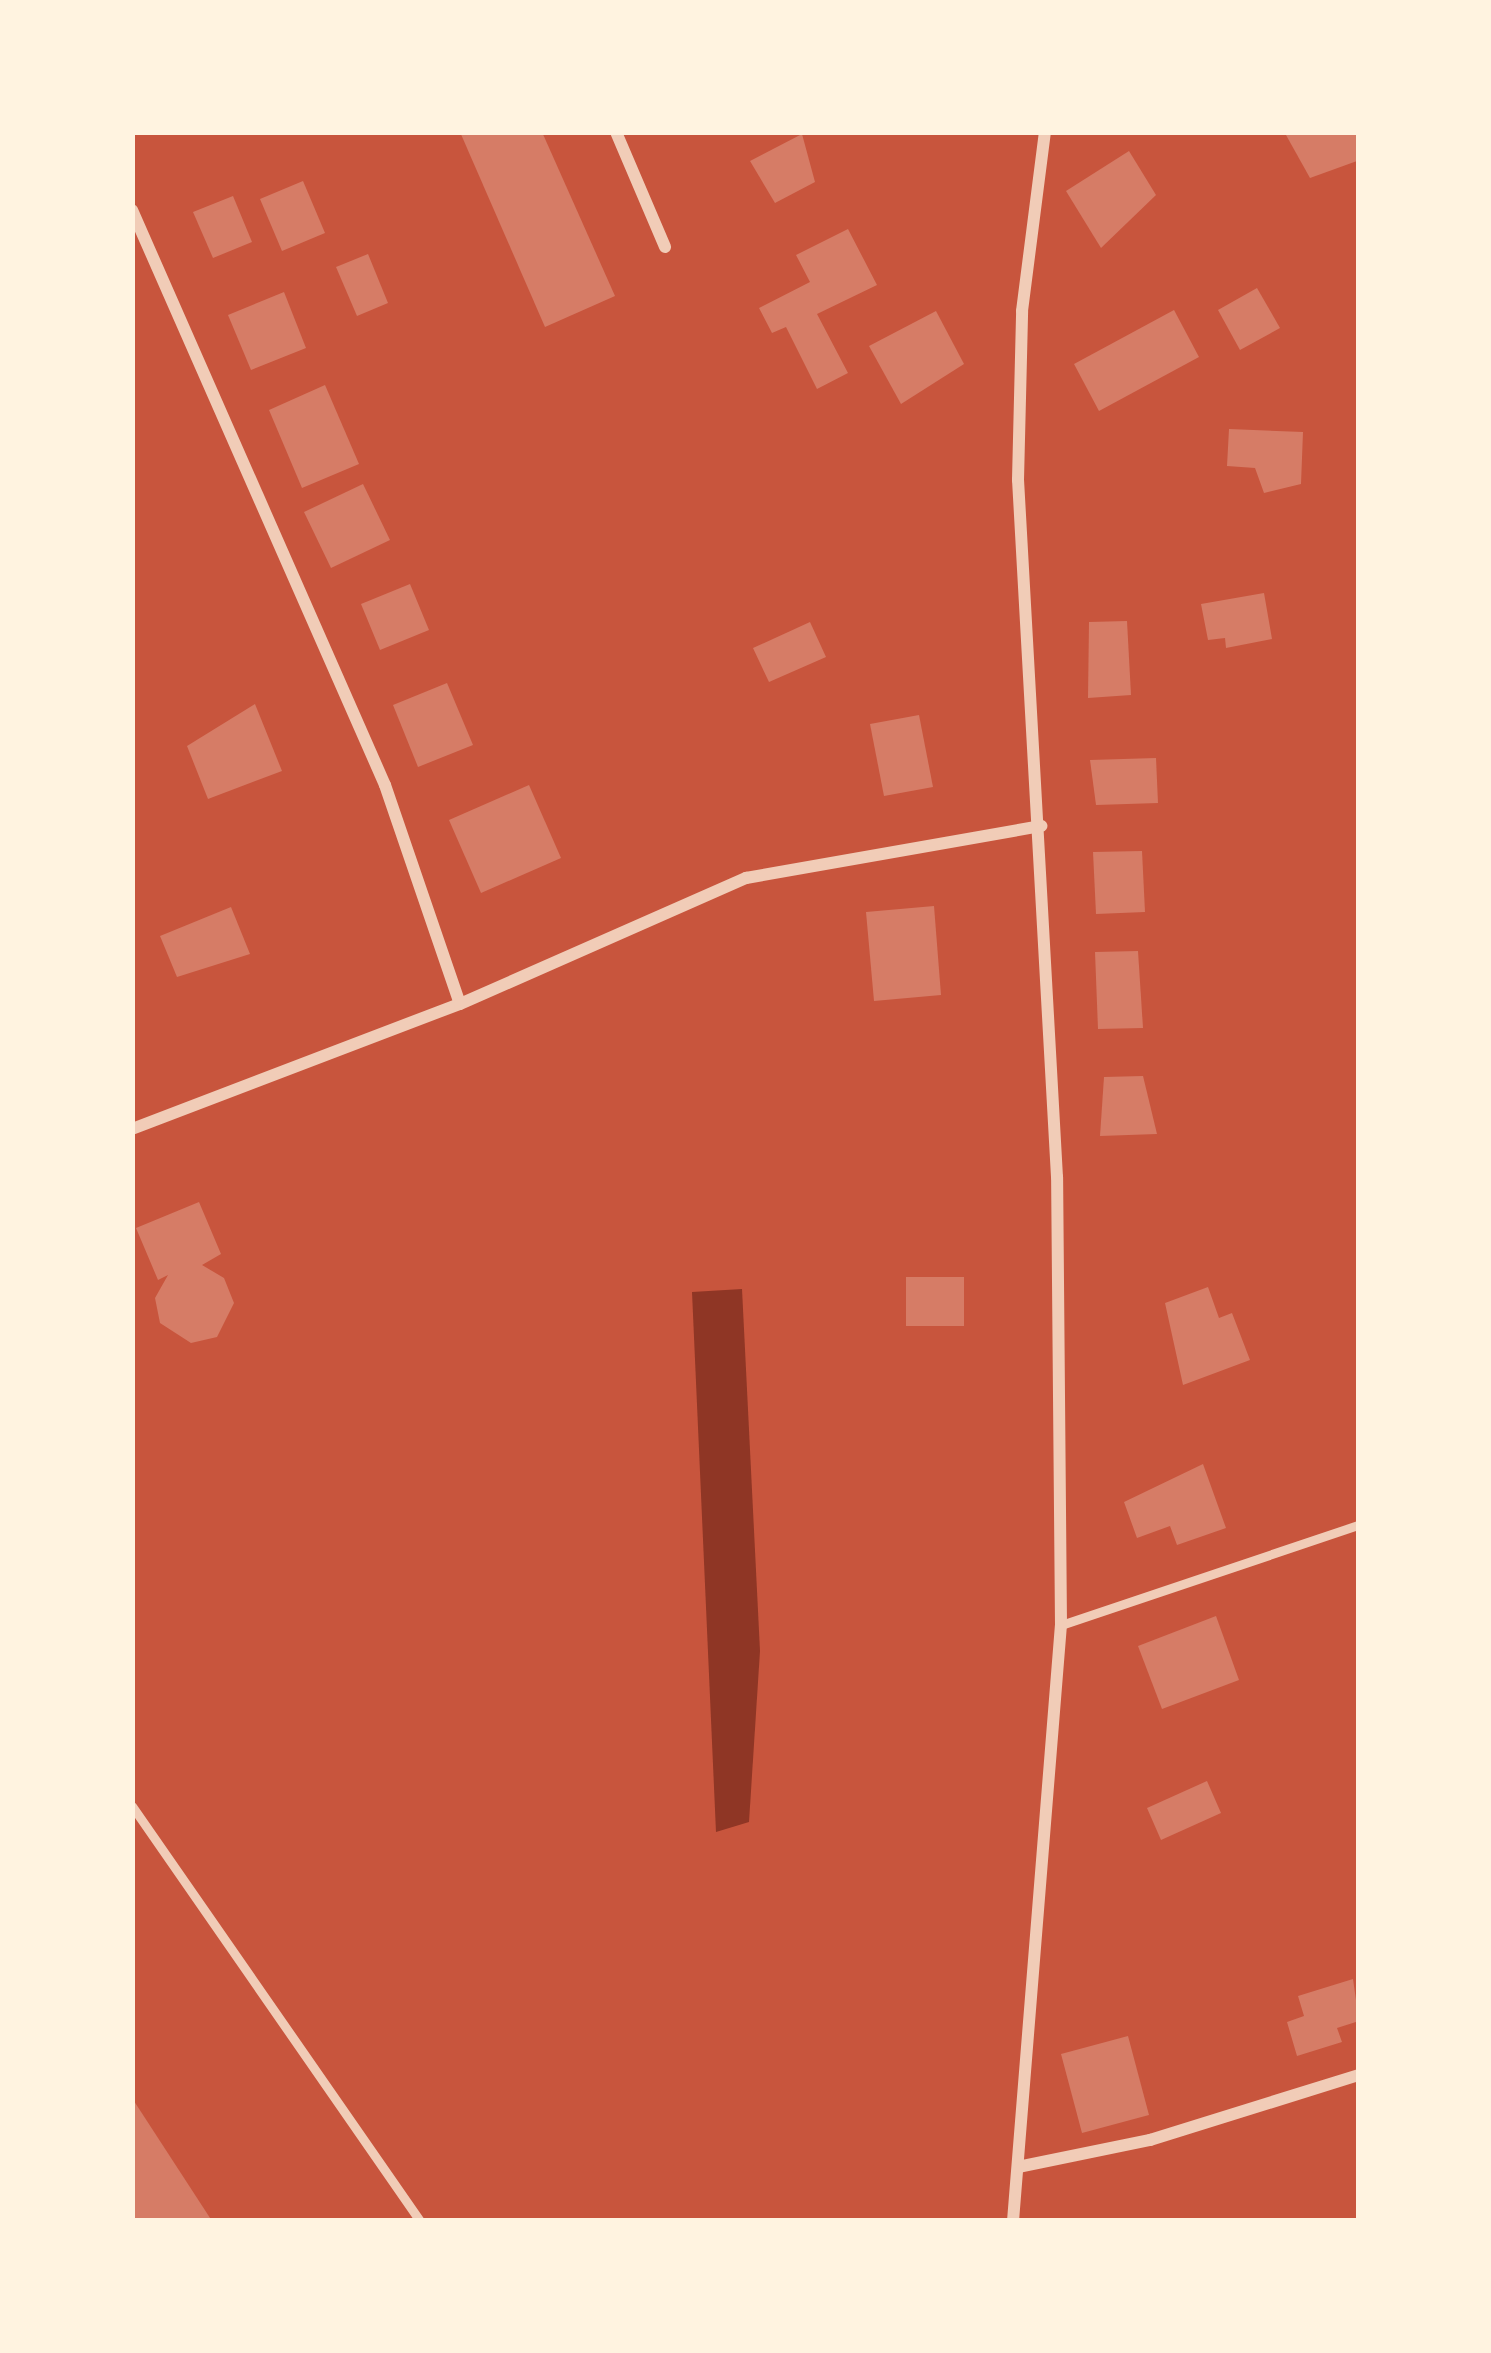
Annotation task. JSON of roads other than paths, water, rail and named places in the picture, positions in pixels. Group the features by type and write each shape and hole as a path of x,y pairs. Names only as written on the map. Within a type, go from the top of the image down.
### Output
{"street":[{"path":"616,132 665,247"},
{"path":"1013,2221 1061,1625 1041,826 1018,480 1022,311 1045,132"},
{"path":"132,210 385,785 460,1004"},
{"path":"132,1129 460,1004 746,878 1041,826"},
{"path":"1018,2167 1359,2075"}],"lane":[{"path":"1061,1625 1359,1525"},
{"path":"132,1806 420,2221"}]}
